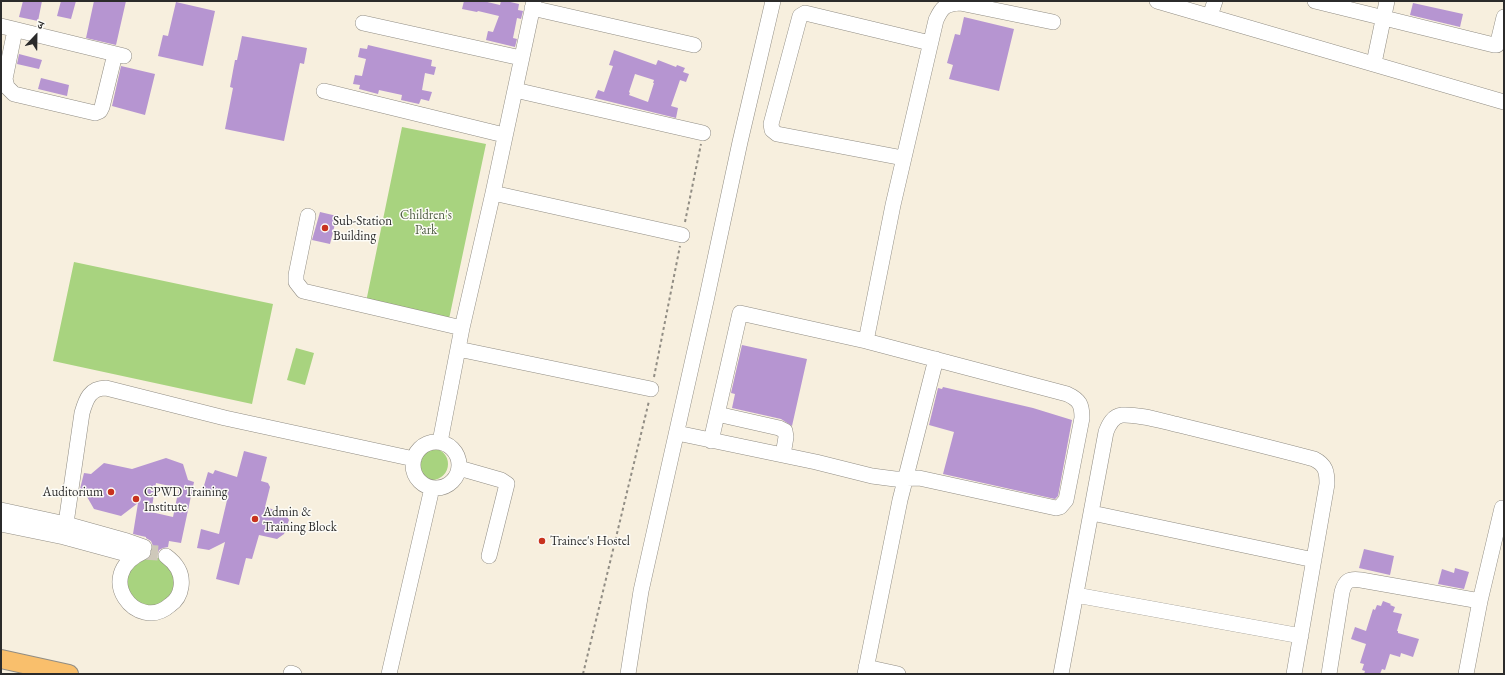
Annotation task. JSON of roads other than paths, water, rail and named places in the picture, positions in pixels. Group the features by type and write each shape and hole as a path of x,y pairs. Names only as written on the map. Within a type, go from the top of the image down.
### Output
{"main road":[{"path":"1,659 69,674"}],"street":[{"path":"628,674 641,591 706,302 740,142 773,1"},
{"path":"1157,1 1504,102"},
{"path":"1210,16 1215,1"},
{"path":"1374,64 1387,1"},
{"path":"1321,2 1494,45 1497,45 1504,17"},
{"path":"866,341 903,158 930,43 936,20 941,10 950,4 960,3 1053,22"},
{"path":"440,442 462,328 493,193 504,135 533,5 694,45"},
{"path":"903,158 778,134 772,130 771,124 800,16 805,13 930,43"},
{"path":"363,23 521,58"},
{"path":"8,28 120,55 100,111 95,113 14,94 7,87 5,79 8,28"},
{"path":"515,90 703,133"},
{"path":"324,91 504,135"},
{"path":"493,193 682,235"},
{"path":"308,216 296,275 296,282 303,291 462,328"},
{"path":"677,433 711,441 783,455 872,476 933,481 1056,508 1060,507 1066,500 1082,418 1082,408 1078,401 1067,394 866,341 740,313 711,441"},
{"path":"458,349 652,389"},
{"path":"898,674 866,671 900,500 936,359"},
{"path":"65,531 85,402 92,392 102,388 225,418 414,459"},
{"path":"717,414 779,428 785,431 786,437 783,455"},
{"path":"1061,674 1106,432 1110,422 1115,417 1121,415 1142,417 1314,459 1321,462 1326,468 1327,484 1294,674"},
{"path":"440,442 453,448 457,454 460,468 453,482 447,486 432,488 419,481 415,475 413,468 414,459 420,448 426,444 440,442"},
{"path":"460,468 501,480 507,484 489,556"},
{"path":"389,674 432,488"},
{"path":"1466,674 1480,601 1502,508"},
{"path":"1,510 65,531"},
{"path":"1092,513 1314,560"},
{"path":"1,524 65,531 127,541 140,552 126,564 122,570 120,578 122,593 131,606 138,610 153,613 167,608 173,603 180,589 181,582 177,567 172,560 166,556"},
{"path":"1329,674 1342,592 1344,586 1353,579 1480,601"},
{"path":"1076,595 1301,636"}],"tunnel":[{"path":"143,552 159,553 166,556"}],"place":[{"name":"Sub-Station Building","path":"325,228"},
{"name":"Auditorium","path":"111,492"},
{"name":"CPWD Training Institute","path":"136,499"},
{"name":"Admin & Training Block","path":"255,519"},
{"name":"Trainee's Hostel","path":"542,541"}],"park label":[{"name":"Children's Park","path":"426,222"}]}
